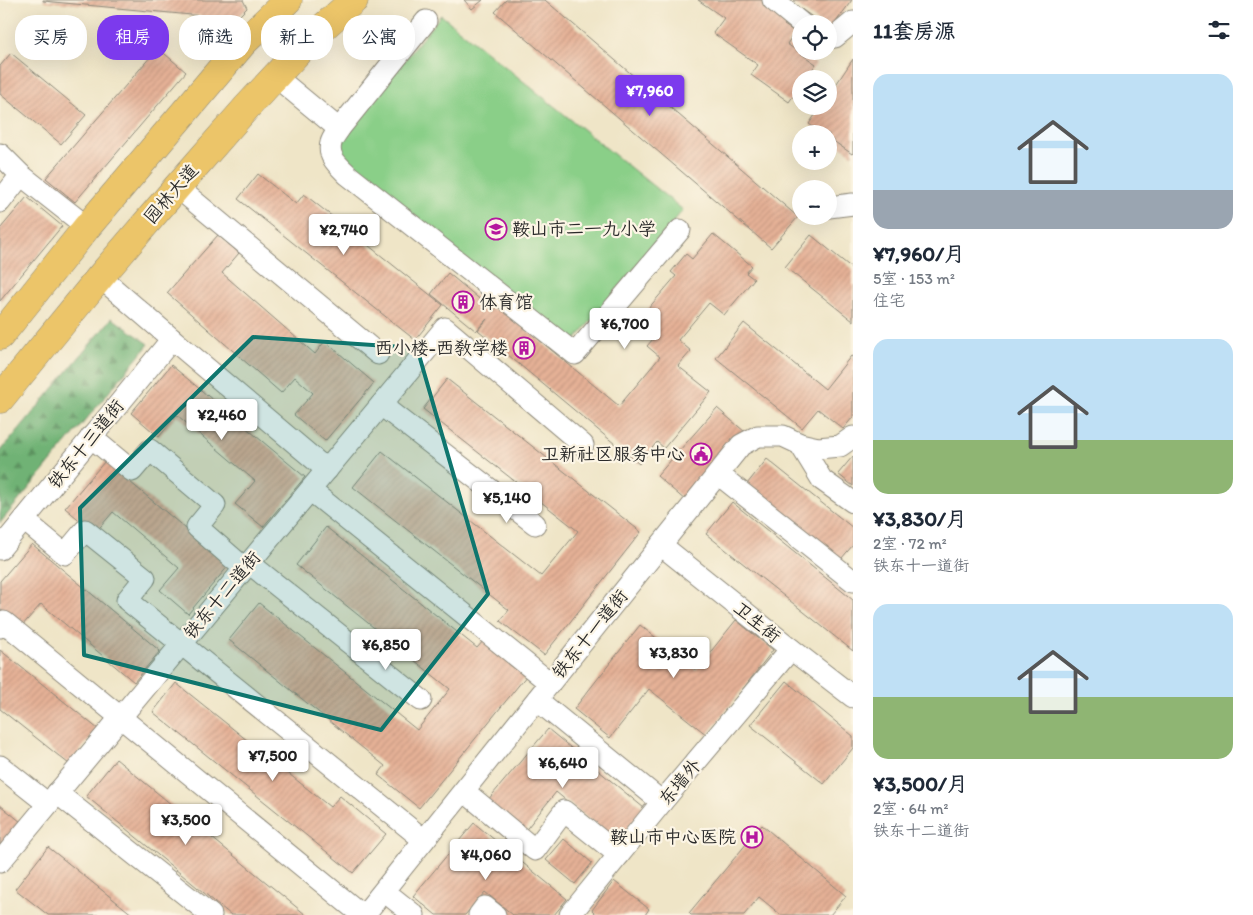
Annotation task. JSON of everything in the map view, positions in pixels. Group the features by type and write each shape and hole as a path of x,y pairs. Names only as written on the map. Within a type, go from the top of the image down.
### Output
{"main road":[{"path":"0,336 87,227 243,44 288,0"},
{"name":"园林大道","path":"0,399 177,187 311,38 354,0"}],"street":[{"path":"773,0 792,16"},
{"path":"426,21 339,129 331,142 330,152 335,162 348,174 574,354 680,230"},
{"path":"837,35 853,22"},
{"path":"276,76 339,129"},
{"path":"0,154 21,175 87,227"},
{"path":"0,202 21,175"},
{"path":"177,187 378,354"},
{"path":"837,206 853,204"},
{"path":"100,277 327,470"},
{"name":"铁东十二道街","path":"0,862 445,328 583,445"},
{"name":"铁东十三道街","path":"3,538 24,520 172,339"},
{"path":"381,405 535,524"},
{"name":"铁东十一道街","path":"363,915 741,445 758,436 783,436 800,444 818,448 840,446 853,437"},
{"path":"91,437 132,471 150,450 215,505 197,526 421,700"},
{"path":"800,444 822,480 853,502"},
{"path":"718,474 853,581"},
{"path":"310,490 550,683"},
{"path":"24,520 65,554 85,530 145,578 127,600 424,840"},
{"name":"卫生街","path":"662,545 853,697"},
{"path":"0,627 4,622 363,915"},
{"name":"东墙外","path":"570,915 791,649"},
{"path":"537,700 662,802"},
{"path":"0,766 52,799 211,915"},
{"path":"464,791 535,850 564,811 619,855"},
{"path":"384,891 414,915"},
{"path":"479,915 486,907 495,915"}],"highlighted area":[{"path":"253,337 417,348 488,594 381,730 84,655 80,508"}],"green space":[{"path":"441,15 683,210 571,345 342,159 337,143 404,60 415,60 415,47"},
{"path":"112,318 149,344 0,523 0,452"}],"building":[{"path":"243,0 247,8 240,15 191,15 43,1"},
{"path":"464,0 483,0 472,9"},
{"path":"506,0 545,0 792,212 792,224 771,248 495,12"},
{"path":"698,0 762,0 789,19 784,25 792,30 792,36 787,44 792,47 792,60 810,60 816,64 812,70 792,70 792,98 789,102 751,75 758,65 713,33 724,18"},
{"path":"795,0 852,0 837,20 837,15 810,15 793,3"},
{"path":"11,53 15,56 15,60 19,60 86,115 61,144 0,94 0,66"},
{"path":"169,57 186,72 75,202 46,178 148,60 169,60"},
{"path":"853,59 852,154 837,144 837,125 809,124 815,115 837,115 837,83"},
{"path":"258,174 296,204 304,194 443,305 415,340 238,199"},
{"path":"27,197 62,226 0,301 0,229"},
{"name":"西小楼-西教学楼","path":"713,234 752,266 746,273 754,279 724,315 709,303 678,340 691,351 678,366 711,392 664,448 657,442 639,464 478,330 487,319 476,331 431,294 448,273 494,311 498,306 619,406 660,357 647,346 653,339 635,324 676,276 671,272 686,254 692,259"},
{"path":"218,235 239,253 222,273 315,354 325,341 374,383 325,441 294,415 313,393 295,377 281,393 167,293"},
{"path":"811,235 853,269 853,321 785,267"},
{"path":"744,323 825,389 851,356 853,357 853,417 843,429 818,409 802,428 716,358"},
{"path":"171,365 305,477 263,527 235,504 255,481 177,415 159,437 131,413"},
{"path":"447,379 641,532 544,655 500,621 509,610 353,487 382,451 541,576 578,531 423,409"},
{"name":"卫新社区服务中心","path":"717,408 745,432 686,501 657,476"},
{"path":"853,456 853,486 838,474"},
{"path":"767,459 853,528 853,545 841,559 747,484"},
{"path":"105,461 229,565 188,614 160,590 179,568 113,512 95,533 65,508"},
{"path":"732,502 853,600 853,651 706,534"},
{"path":"326,527 477,648 484,640 527,675 419,808 378,775 385,766 229,640 259,603 417,730 450,689 296,565"},
{"path":"32,544 160,651 134,682 41,604 21,627 0,609 0,581"},
{"path":"736,620 773,650 707,735 649,689 610,738 574,709 640,625 696,670"},
{"path":"0,650 98,729 69,764 0,709"},
{"path":"786,681 853,736 853,748 824,784 750,725"},
{"path":"176,683 330,807 340,796 386,834 353,873 153,712"},
{"path":"548,729 644,808 616,842 556,792 524,832 487,801"},
{"path":"116,759 306,915 231,915 86,796"},
{"path":"0,805 21,822 0,847"},
{"path":"474,823 567,899 554,915 513,915 485,892 465,915 436,915 413,896"},
{"path":"762,825 846,896 830,915 781,915 759,897 744,915 691,915 689,913"},
{"path":"564,839 592,863 575,884 546,860"},
{"path":"48,847 133,915 48,915 15,889"},
{"path":"614,881 649,909 645,915 597,915 592,910"}],"place":[{"name":"鞍山市二一九小学","path":"496,229"},
{"name":"体育馆","path":"463,302"},
{"name":"西小楼-西教学楼","path":"524,348"},
{"name":"卫新社区服务中心","path":"701,454"},
{"name":"鞍山市中心医院","path":"752,837"}]}
